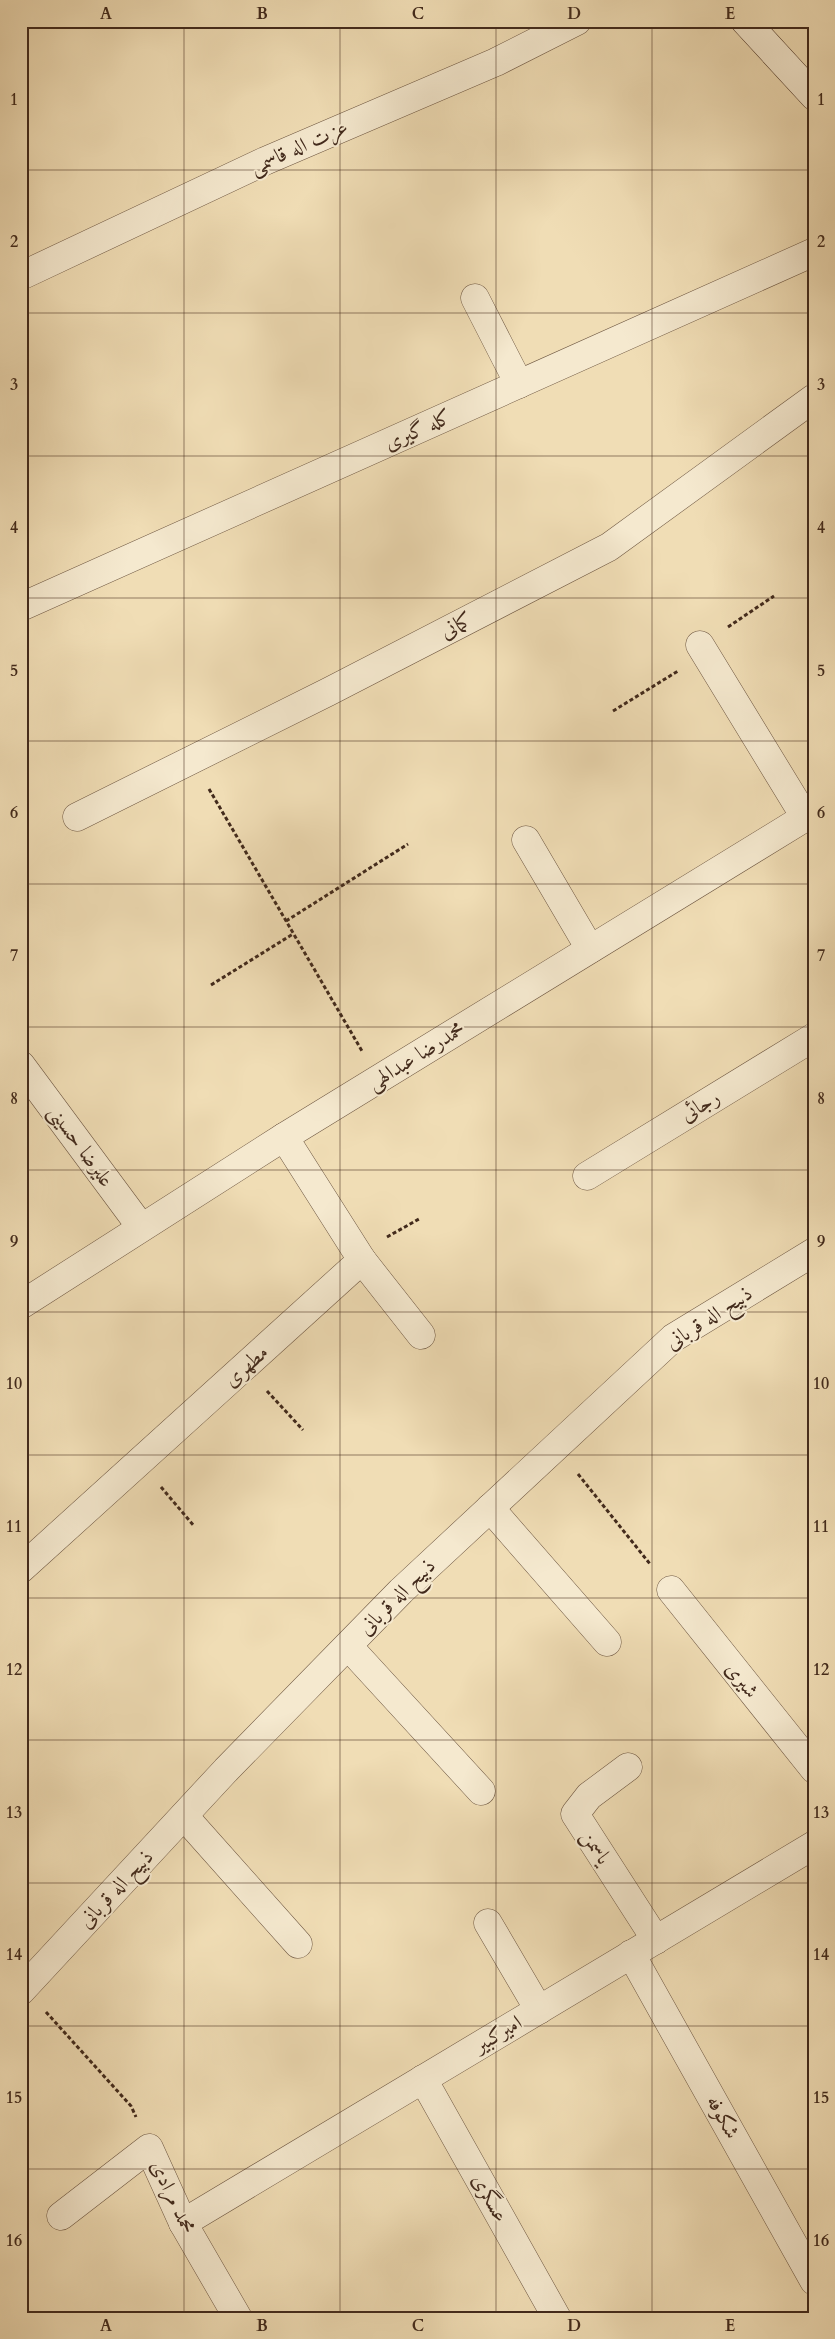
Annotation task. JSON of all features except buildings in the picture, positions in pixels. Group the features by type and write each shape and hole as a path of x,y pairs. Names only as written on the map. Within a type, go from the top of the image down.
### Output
{"street":[{"name":"عزت اله قاسمی","path":"21,276 265,161 496,62 577,21"},
{"path":"745,21 814,96"},
{"name":"کله گیری","path":"21,607 814,252"},
{"path":"475,298 519,384"},
{"name":"کمانی","path":"76,817 192,760 609,547 814,398"},
{"path":"703,650 809,814"},
{"name":"محمدرضا عبدالهی","path":"21,1305 140,1227 809,814"},
{"path":"526,840 590,950"},
{"name":"رجائی","path":"587,1176 814,1037"},
{"name":"علیرضا حسینی","path":"21,1065 140,1227"},
{"path":"284,1138 362,1260 421,1335"},
{"name":"ذبیح اله قربانی","path":"23,1989 184,1816 401,1591 556,1446 673,1338 814,1252"},
{"name":"مطهری","path":"21,1569 362,1260"},
{"path":"490,1508 607,1642"},
{"name":"شیری","path":"671,1590 814,1769"},
{"path":"348,1646 481,1791"},
{"name":"یاسمن","path":"628,1767 589,1796 575,1814 656,1940"},
{"path":"184,1816 298,1944"},
{"name":"امیرکبیر","path":"183,2223 814,1845"},
{"path":"488,1923 539,2010"},
{"name":"شکوفه","path":"631,1954 814,2281"},
{"name":"عسگری","path":"423,2079 557,2318"},
{"name":"محمد مرادی","path":"61,2216 149,2148 183,2223 238,2318"}],"path":[{"path":"612,711 703,650 774,596"},
{"path":"192,760 378,1080"},
{"path":"286,921 408,844"},
{"path":"211,985 293,934"},
{"path":"245,1366 303,1430"},
{"path":"556,1446 671,1590"},
{"path":"139,1462 194,1526"},
{"path":"23,1989 131,2106 149,2148"}]}
